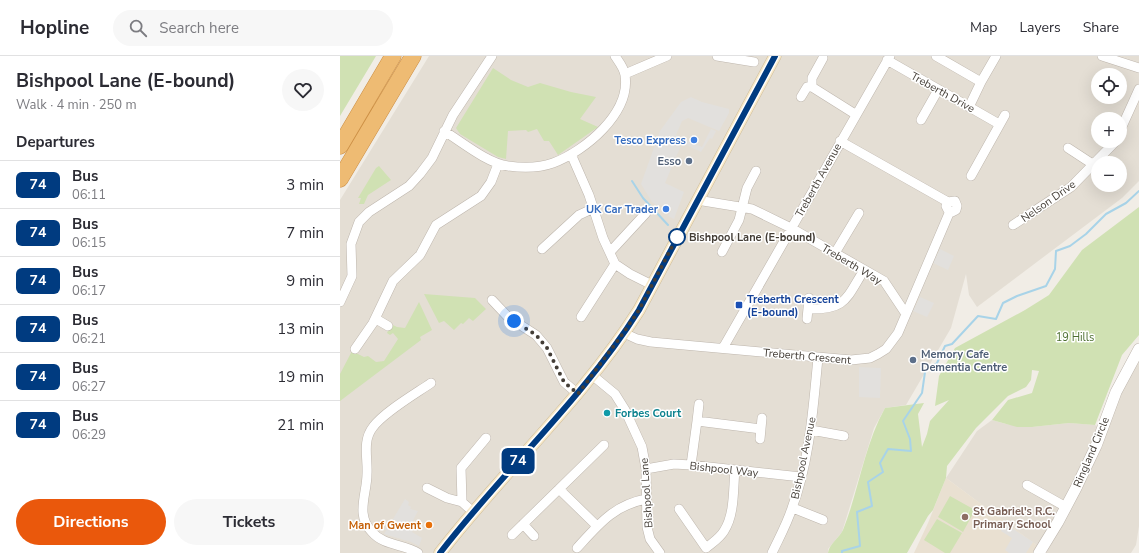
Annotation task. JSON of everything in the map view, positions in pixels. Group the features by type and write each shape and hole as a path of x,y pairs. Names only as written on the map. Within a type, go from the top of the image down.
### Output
{"highway":[{"path":"340,146 393,56"},
{"path":"340,178 413,56"}],"main road":[{"path":"443,552 472,511 578,394 624,332 652,285 775,56"}],"street":[{"path":"340,302 352,276 352,241 359,222 364,216 415,180 432,158 453,115 492,56"},
{"path":"444,131 498,164 536,167 554,163 571,154 598,133 616,112 623,98 625,74 615,56"},
{"path":"625,74 667,56"},
{"path":"717,56 754,62"},
{"path":"936,56 981,82"},
{"path":"969,107 996,56"},
{"path":"1102,56 1139,68"},
{"path":"812,87 812,78 823,58"},
{"name":"Treberth Drive","path":"889,58 938,90 999,124"},
{"name":"Treberth Avenue","path":"724,348 855,114 889,58"},
{"path":"801,97 807,87 812,87 855,114"},
{"path":"1127,116 1139,89"},
{"path":"922,120 938,90"},
{"path":"971,176 1005,115"},
{"name":"Treberth Crescent","path":"624,332 637,339 651,342 818,358 852,360 874,356 886,349 892,341 906,314 949,207 840,141"},
{"path":"1068,148 1091,163"},
{"name":"Nelson Drive","path":"1102,156 1110,148"},
{"path":"571,154 594,208 615,264 630,274 652,285"},
{"path":"355,349 376,319 393,281 420,255 436,225 481,196 491,182 498,164"},
{"name":"Nelson Drive","path":"1013,225 1071,187 1091,168"},
{"path":"722,252 735,231 743,207 747,188 756,171"},
{"name":"Treberth Way","path":"697,200 743,207 761,212 791,228 884,281 906,314"},
{"path":"542,249 579,215 594,208"},
{"path":"610,252 646,213"},
{"path":"835,253 859,213"},
{"path":"581,317 615,264"},
{"path":"808,309 834,308 842,303 864,270"},
{"path":"807,319 809,298"},
{"path":"492,300 508,317 536,335 547,348 564,382 578,394"},
{"path":"376,319 388,326"},
{"name":"Ringland Circle","path":"1039,553 1066,507 1096,446 1116,392 1139,349"},
{"name":"Bishpool Avenue","path":"772,553 792,508 801,477 812,430 818,358"},
{"name":"Bishpool Lane","path":"592,375 615,394 625,410 642,448 646,469 647,527 650,539 660,553"},
{"path":"418,553 406,546 386,542 372,532 364,519 362,506 367,475 366,445 368,435 376,424 432,383"},
{"path":"691,464 699,404"},
{"path":"760,439 762,418"},
{"path":"697,421 761,429"},
{"path":"812,430 844,436"},
{"path":"462,502 461,468 486,438"},
{"path":"512,534 604,445"},
{"name":"Bishpool Way","path":"646,469 674,464 691,464 801,477"},
{"path":"679,509 706,548 724,532 728,523 732,505 735,470"},
{"path":"1027,485 1066,507"},
{"path":"427,488 447,498 462,502 472,511"},
{"path":"559,489 597,526"},
{"path":"577,548 597,526 614,511 631,502 646,499"},
{"path":"792,508 823,520"},
{"path":"523,524 534,536"}],"shaded area":[{"path":"429,56 1139,56 1139,181 1122,198 977,307 969,295 966,274 951,328 906,405 885,408 874,428 842,532 828,549 828,553 340,553 340,200"},
{"path":"691,97 702,102 729,109 729,113 719,131 688,118 682,121 676,135 702,147 711,129 716,131 712,139 710,138 701,152 682,143 665,183 684,192 674,219 668,216 672,209 665,205 658,206 652,202 641,184 660,131 681,102"},
{"path":"940,249 954,256 948,270 933,263"},
{"path":"920,297 934,303 927,317 913,311"},
{"path":"1139,349 1139,526 1136,545 1131,553 1047,553 946,478 977,431 992,420 1006,424 1032,427 1069,423 1095,425 1102,428"},
{"path":"859,367 881,368 880,398 859,397"},
{"name":"St Gabriel's R.C. Primary School","path":"946,478 1042,549 1039,553 914,553"},
{"path":"405,499 409,502 408,505 411,507 410,509 418,511 410,526 413,529 412,532 422,538 419,546 384,534"},
{"path":"1006,524 1033,542 1026,553 1009,553 1005,550 1012,538 1001,531"}],"green space":[{"path":"340,56 376,56 340,116"},
{"path":"493,68 511,80 528,87 540,83 571,92 596,97 580,119 598,127 558,155 549,141 544,141 537,129 528,132 526,130 508,131 506,159 498,157 460,134 456,128"},
{"path":"379,166 391,180 368,195 364,204 359,204 361,198 358,198 376,168"},
{"name":"19 Hills","path":"1139,207 1139,335 1122,355 1095,425 1069,423 1017,427 992,420 1008,400 1032,393 1039,371 1032,370 1031,380 1026,387 1008,396 976,428 947,466 946,478 933,510 907,553 828,553 830,547 843,530 849,515 872,437 885,408 924,403 918,414 922,447 930,421 949,400 935,406 939,376 955,348 1025,310 1049,295 1082,250"},
{"path":"424,294 475,298 486,309 473,321 469,318 454,330 444,321 439,323"},
{"path":"419,302 432,330 420,337 421,340 340,401 340,374 352,351 364,357 368,356 376,362 384,361 398,339 393,333 390,335 387,333 391,324 397,327 405,328"},
{"path":"950,496 975,510 963,532 938,517"},
{"path":"937,519 962,533 950,553 945,553 924,540"}],"waterway":[{"path":"632,181 643,198 668,225"},
{"path":"842,553 842,551 860,546 857,512 872,506 868,482 883,472 880,463 888,449 911,451 910,439 903,421 922,393 925,372 937,363 945,346 952,344 978,316 996,319 1003,303 1017,296 1046,286 1055,269 1056,251 1070,246 1086,234 1106,214 1126,203 1139,191"}],"bus line":[{"name":"74","path":"440,553 472,511 578,394 639,310 775,56"}],"place":[{"name":"Tesco Express","path":"694,140"},
{"name":"Esso","path":"689,161"},
{"name":"UK Car Trader","path":"666,209"},
{"name":"Bishpool Lane (E-bound)","path":"677,237"},
{"name":"Treberth Crescent (E-bound)","path":"739,305"},
{"name":"Memory Cafe Dementia Centre","path":"913,360"},
{"name":"Forbes Court","path":"607,413"},
{"name":"St Gabriel's R.C. Primary School","path":"965,517"},
{"name":"Man of Gwent","path":"429,525"}],"route":[{"path":"514,321 536,335 547,348 558,373 564,382 578,394 639,310 677,237"}]}
